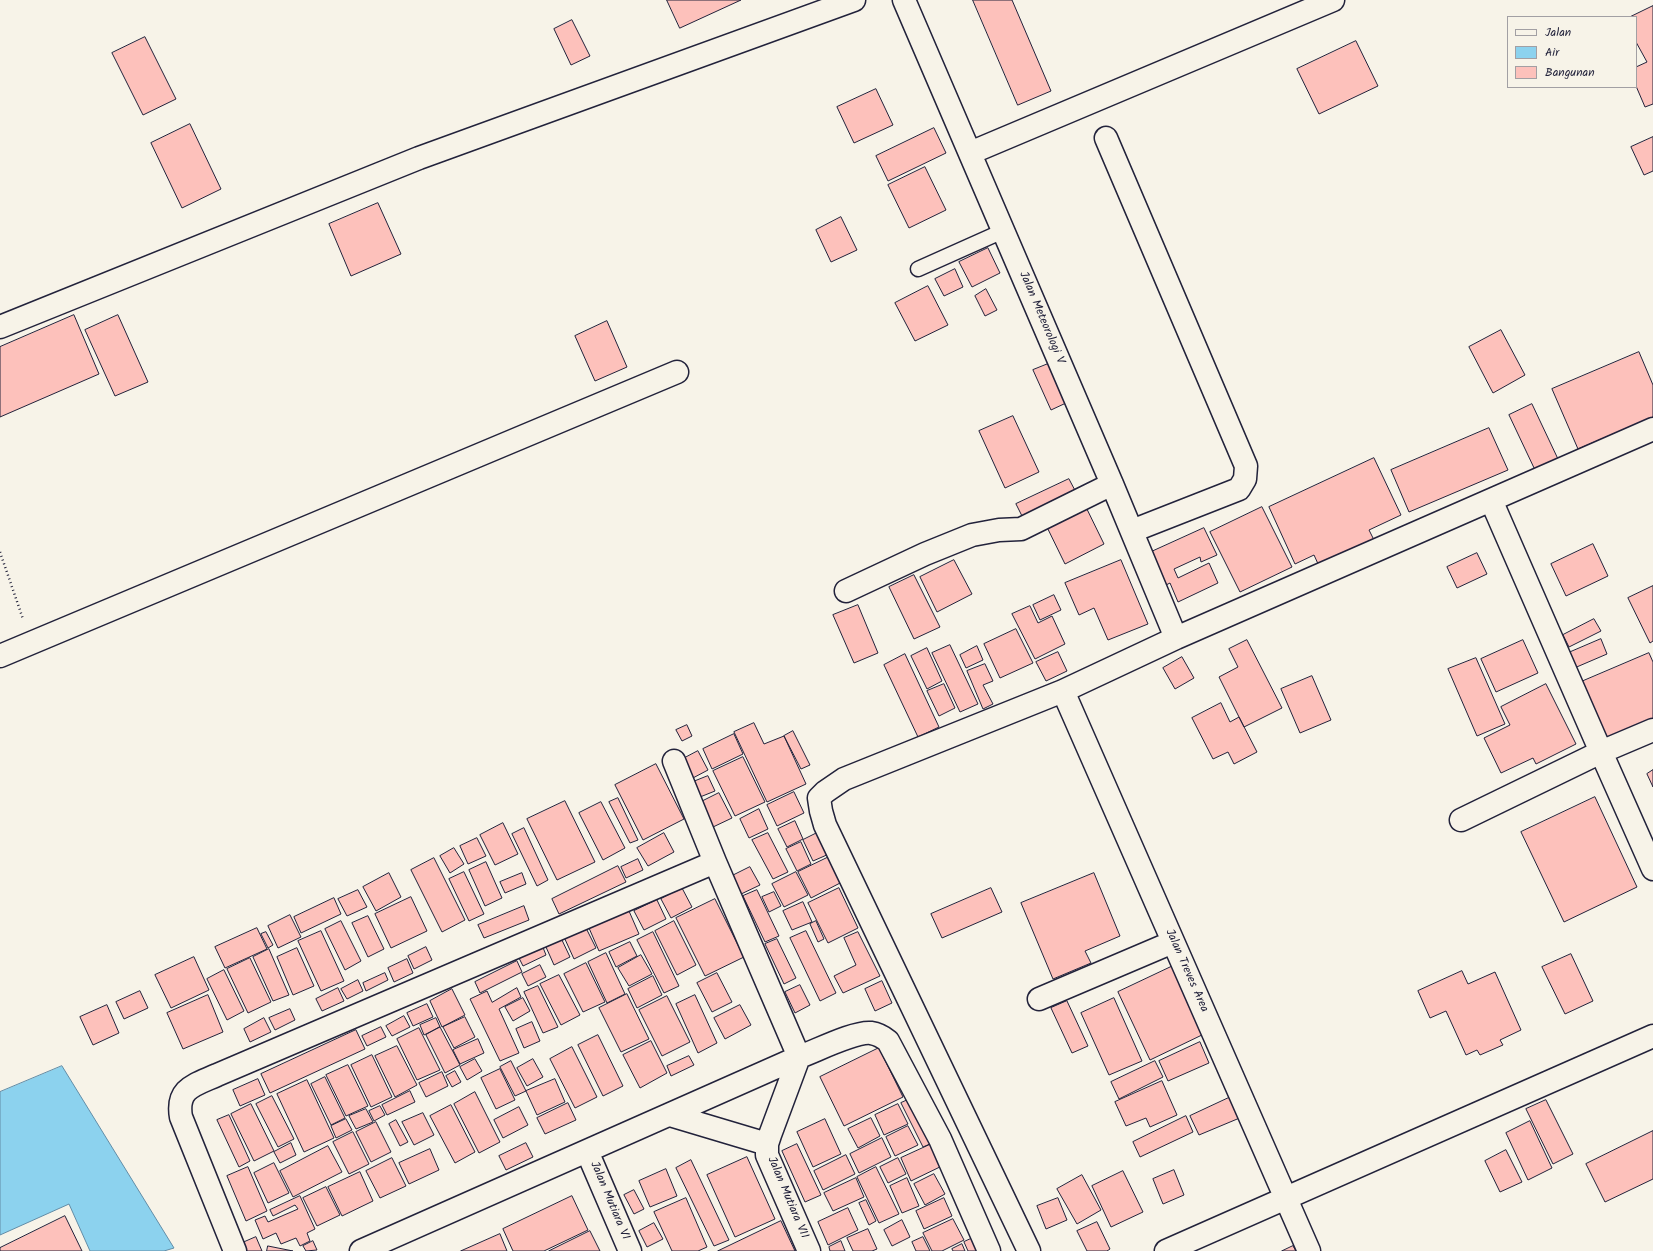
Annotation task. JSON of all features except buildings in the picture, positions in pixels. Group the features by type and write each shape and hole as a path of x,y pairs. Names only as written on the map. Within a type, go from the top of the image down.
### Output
{"street":[{"path":"0,328 419,158 854,0"},
{"name":"Jalan Meteorologi V","path":"904,0 1112,484 1176,638"},
{"path":"970,153 1333,0"},
{"path":"1106,138 1246,466 1245,479 1239,489 1132,531"},
{"path":"0,656 677,372"},
{"path":"1029,1251 825,825 820,812 819,798 844,779 1063,691 1176,638 1653,429"},
{"path":"846,591 925,554 972,535 999,530 1021,529 1112,484"},
{"path":"1491,500 1653,869"},
{"name":"Jalan Treves Area","path":"1063,691 1309,1251"},
{"path":"1461,820 1601,752 1653,730"},
{"path":"674,761 715,862 799,1057"},
{"path":"234,1251 181,1117 179,1106 180,1100 185,1093 193,1087 225,1072 715,862"},
{"path":"1040,999 1173,942"},
{"path":"365,1250 799,1057 854,1036 869,1033 877,1034 888,1041 940,1139 989,1251"},
{"path":"1166,1251 1287,1199 1653,1036"},
{"name":"Jalan Mutiara VII","path":"799,1057 767,1144 767,1155 810,1251"},
{"name":"Jalan Mutiara VII","path":"670,1115 767,1144"},
{"name":"Jalan Mutiara VI","path":"587,1151 630,1251"}],"lane":[{"path":"918,269 1003,231"}],"path":[{"path":"0,552 31,643"}],"water":[{"path":"62,1066 174,1248 164,1251 90,1251 69,1204 0,1235 0,1092"}]}
